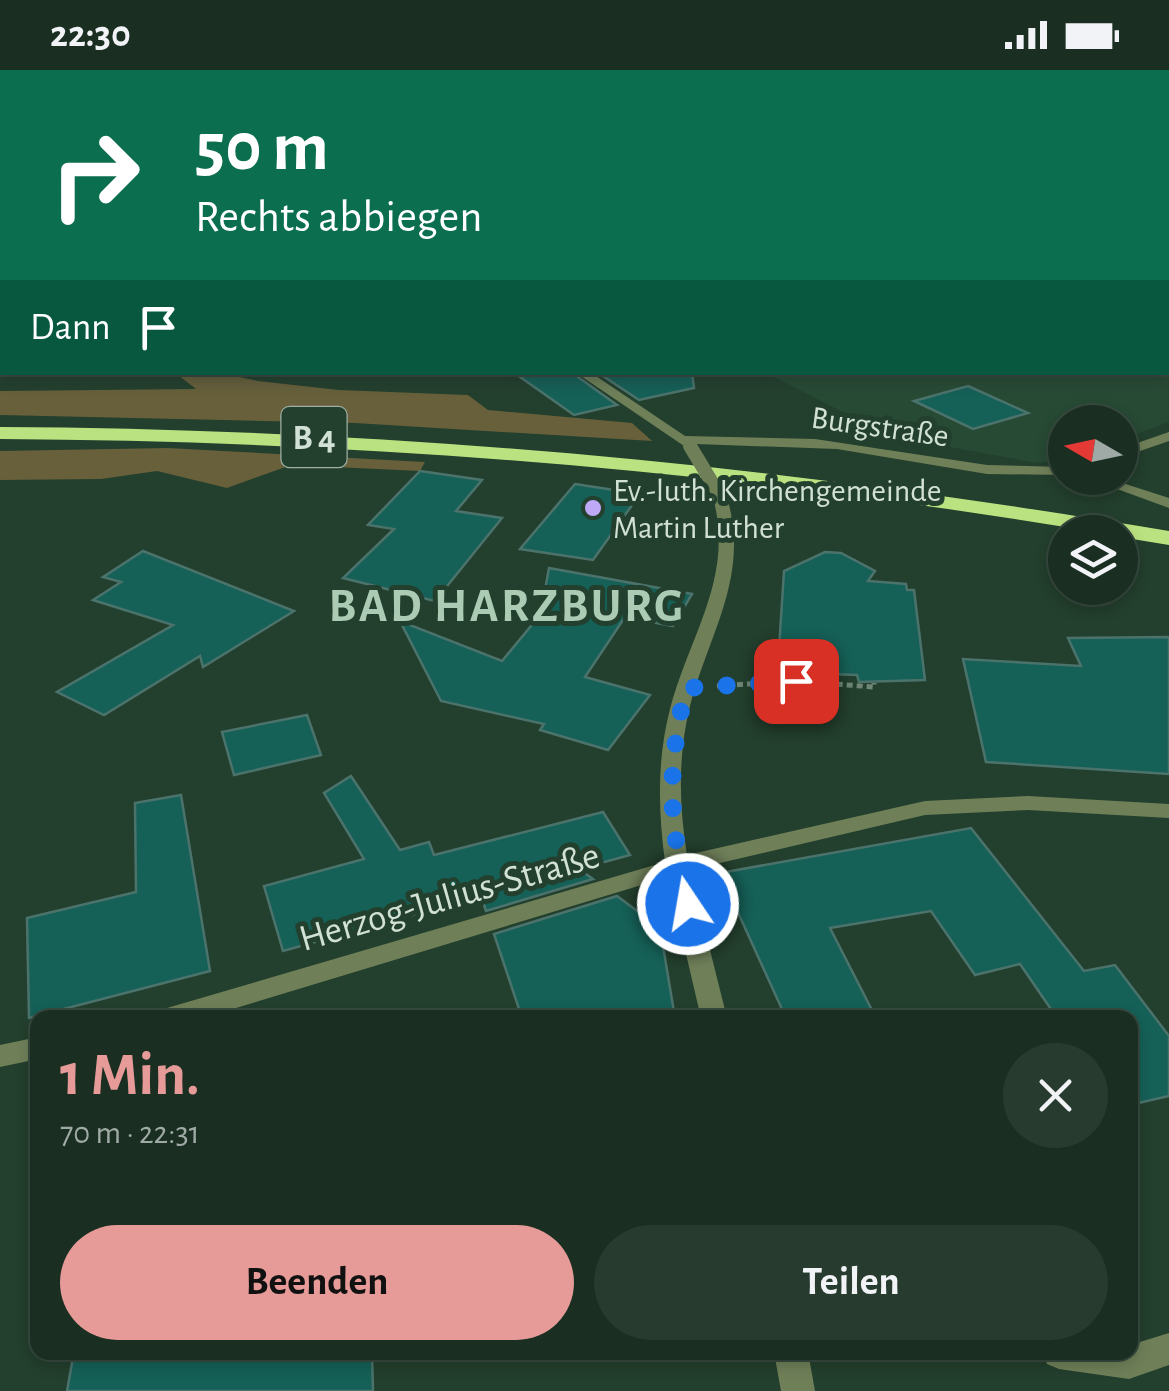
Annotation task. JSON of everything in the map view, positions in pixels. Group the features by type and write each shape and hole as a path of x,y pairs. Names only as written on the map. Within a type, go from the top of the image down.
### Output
{"highway":[{"name":"B 4","path":"0,433 284,436 544,452 831,483 1169,538"}],"street":[{"path":"586,375 689,443 728,515 721,601 686,688 674,738 670,806 712,1010"},
{"path":"1138,447 1169,436"},
{"name":"Burgstraße","path":"689,443 810,442 916,456 994,472 1048,470"},
{"path":"1138,493 1169,503"},
{"name":"Herzog-Julius-Straße","path":"194,1010 680,866 925,808 1028,804 1169,811"},
{"path":"0,1056 30,1050"},
{"path":"1138,1359 1169,1349"},
{"path":"798,1360 798,1391"}],"path":[{"path":"686,688 796,681 874,687 874,683"}],"shaded area":[{"path":"178,375 230,375 339,390 468,395 488,410 632,423 652,441 355,423 0,415 0,391 196,389"},
{"path":"770,375 1168,375 1169,422 1138,433 1138,405 1048,405 1048,461 1037,463 889,436"},
{"path":"168,448 425,462 420,471 291,465 227,488 157,471 101,479 0,480 0,451"}],"building":[{"path":"517,375 575,375 617,405 574,415"},
{"path":"602,375 692,375 694,388 639,400"},
{"path":"968,386 1028,413 973,429 914,401"},
{"path":"420,471 482,480 456,511 502,518 435,601 343,578 394,529 368,525"},
{"path":"575,484 640,494 593,560 520,549"},
{"path":"143,551 294,611 203,667 200,656 104,715 57,692 173,625 93,600 121,582 103,577"},
{"path":"825,552 841,553 875,571 868,581 906,584 907,590 914,590 925,680 859,682 857,675 830,674 829,668 778,664 784,571"},
{"path":"549,568 692,594 673,626 625,617 585,677 650,695 608,750 540,730 544,724 441,701 400,621 502,661 550,603 543,601"},
{"path":"1169,637 1169,774 986,762 963,659 1081,666 1068,638"},
{"path":"307,715 321,755 234,775 222,732"},
{"path":"351,776 400,850 429,842 434,855 603,812 630,855 579,869 593,879 486,911 481,896 283,951 264,886 364,859 324,793"},
{"path":"181,795 210,971 60,1010 30,1010 29,1018 27,918 136,892 135,803"},
{"path":"971,828 1084,971 1115,965 1169,1036 1169,1096 1138,1103 1138,1010 1052,1010 1020,964 975,975 931,911 830,928 872,1010 782,1010 720,873"},
{"path":"617,896 660,928 674,1010 519,1010 494,934"},
{"path":"73,1360 372,1360 373,1391 67,1391"}],"place":[{"name":"Ev.-luth. Kirchengemeinde Martin Luther","path":"593,508"}],"district":[{"name":"BAD HARZBURG","path":"507,604"}],"route":[{"path":"688,904 670,806 674,738 686,688 796,681"}]}
